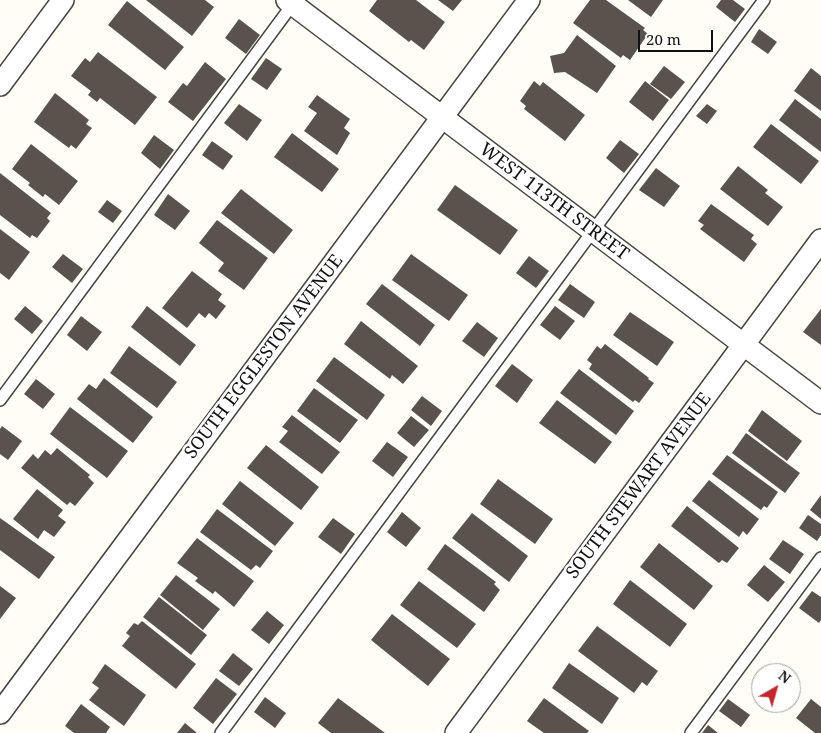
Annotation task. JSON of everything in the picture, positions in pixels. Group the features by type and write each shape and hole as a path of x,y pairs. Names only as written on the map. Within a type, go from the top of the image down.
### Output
{"street":[{"path":"0,85 63,0"},
{"name":"SOUTH EGGLESTON AVENUE","path":"0,713 529,0"},
{"name":"WEST 113TH STREET","path":"292,2 442,118 821,404"},
{"name":"SOUTH STEWART AVENUE","path":"456,733 821,240"}],"lane":[{"path":"221,733 764,0"},
{"path":"0,400 292,2"},
{"path":"691,733 821,558"}],"building":[{"path":"146,0 205,0 214,7 192,36"},
{"path":"377,0 416,0 445,22 424,50 411,40 409,42 369,11"},
{"path":"438,0 462,0 453,11"},
{"path":"590,0 606,0 645,28 643,30 648,34 630,60 623,55 621,58 573,23"},
{"path":"628,0 663,0 651,17"},
{"path":"721,0 733,0 745,9 735,22 716,7"},
{"path":"127,1 184,47 165,70 108,25"},
{"path":"239,19 260,35 246,54 225,38"},
{"path":"759,29 777,42 768,54 751,42"},
{"path":"577,35 616,66 597,93 565,72 554,73 550,56 564,53"},
{"path":"98,52 157,97 135,125 100,98 97,102 88,95 91,91 71,76 85,58 90,62"},
{"path":"266,58 282,69 267,90 251,79"},
{"path":"205,62 226,79 193,121 168,102 183,83 187,86"},
{"path":"664,66 685,82 671,99 650,84"},
{"path":"811,68 821,76 821,111 794,91"},
{"path":"534,81 540,86 543,82 585,115 565,141 524,109 526,106 520,101"},
{"path":"645,81 669,100 653,121 629,102"},
{"path":"55,93 89,120 86,124 92,128 76,149 71,145 69,148 34,122"},
{"path":"317,95 350,119 344,128 350,133 337,155 304,131 317,113 308,107"},
{"path":"795,99 821,119 821,152 779,120"},
{"path":"239,104 262,120 247,141 224,123"},
{"path":"707,104 717,111 707,124 696,116"},
{"path":"771,124 819,161 801,184 753,147"},
{"path":"292,133 339,169 322,192 274,157"},
{"path":"154,135 174,150 160,169 141,153"},
{"path":"620,140 639,154 624,173 606,158"},
{"path":"212,141 233,156 223,170 202,155"},
{"path":"31,144 78,181 59,205 45,194 43,197 28,185 30,183 12,169"},
{"path":"738,166 768,190 765,193 783,207 768,226 720,189"},
{"path":"656,168 680,186 664,207 639,190"},
{"path":"0,173 51,213 47,218 50,221 37,238 32,235 30,238 0,215"},
{"path":"455,185 518,230 500,255 437,210"},
{"path":"241,189 293,230 274,254 221,213"},
{"path":"168,194 190,211 175,230 154,215"},
{"path":"107,200 122,211 113,223 98,212"},
{"path":"711,204 754,235 751,239 757,244 744,262 700,229 704,225 698,221"},
{"path":"217,220 268,258 244,290 218,271 224,263 199,243"},
{"path":"0,229 30,252 9,280 0,273"},
{"path":"63,254 83,269 72,283 52,267"},
{"path":"411,254 468,295 449,321 392,280"},
{"path":"529,256 549,271 536,288 516,273"},
{"path":"192,271 222,294 218,300 226,306 216,319 209,313 205,318 199,313 187,328 162,308"},
{"path":"382,284 435,325 420,346 366,304"},
{"path":"570,284 595,302 584,318 558,300"},
{"path":"25,306 43,321 32,334 14,319"},
{"path":"147,306 196,345 180,366 131,327"},
{"path":"555,306 575,321 560,340 540,325"},
{"path":"821,309 821,345 803,332"},
{"path":"630,312 674,342 657,366 613,335"},
{"path":"81,316 102,332 87,351 67,335"},
{"path":"361,321 418,366 403,384 392,375 390,379 344,344"},
{"path":"477,322 498,338 484,357 462,341"},
{"path":"605,344 654,383 639,403 635,400 633,402 589,369 592,364 587,360 597,346 601,349"},
{"path":"129,346 177,382 157,408 110,373"},
{"path":"334,357 385,395 367,420 316,381"},
{"path":"512,364 533,380 517,403 495,386"},
{"path":"579,369 634,411 616,435 560,393"},
{"path":"104,378 153,417 133,443 77,399 89,384 96,389"},
{"path":"36,379 55,394 43,409 24,394"},
{"path":"314,388 358,420 340,443 297,411"},
{"path":"422,396 442,411 431,426 411,410"},
{"path":"557,400 612,442 595,464 539,423"},
{"path":"70,407 128,451 107,478 50,434"},
{"path":"762,410 802,441 787,461 748,431"},
{"path":"292,415 340,452 322,474 279,442 288,431 282,427"},
{"path":"411,416 429,430 414,447 397,433"},
{"path":"2,426 22,441 8,460 0,454 0,429"},
{"path":"746,433 800,473 785,493 732,453"},
{"path":"387,442 408,457 393,477 372,461"},
{"path":"266,445 319,487 301,510 247,468"},
{"path":"57,448 90,475 88,477 94,483 75,506 70,502 67,505 21,468 33,454 38,459 45,450 51,455"},
{"path":"727,455 778,492 767,508 764,506 761,510 712,474"},
{"path":"498,479 553,519 535,544 480,504"},
{"path":"709,480 759,519 747,535 743,531 739,537 692,501"},
{"path":"240,481 294,523 275,546 222,504"},
{"path":"37,489 63,510 58,516 66,522 54,537 44,530 38,539 13,519"},
{"path":"821,495 821,519 810,510"},
{"path":"687,506 739,548 727,563 722,560 719,563 671,526"},
{"path":"217,509 273,551 260,568 256,565 251,570 200,532"},
{"path":"402,512 421,528 406,547 387,532"},
{"path":"472,513 528,556 509,582 452,538"},
{"path":"808,515 821,524 821,535 817,541 799,528"},
{"path":"0,518 55,557 39,579 0,550"},
{"path":"333,518 355,534 341,554 318,537"},
{"path":"197,538 254,581 234,607 215,591 213,594 195,581 198,578 177,563"},
{"path":"783,540 804,554 790,574 769,559"},
{"path":"659,543 713,586 694,610 640,567"},
{"path":"445,544 496,582 494,584 500,590 484,612 427,569"},
{"path":"764,565 785,582 768,602 747,585"},
{"path":"176,575 220,609 203,630 160,595"},
{"path":"630,580 687,624 670,647 613,604"},
{"path":"419,581 476,624 457,648 400,605"},
{"path":"0,586 16,598 0,619"},
{"path":"812,591 821,597 821,620 819,623 799,608"},
{"path":"159,597 207,635 191,655 143,617"},
{"path":"267,611 284,625 269,644 251,630"},
{"path":"392,614 450,659 428,686 371,640"},
{"path":"142,621 196,664 176,689 122,646 130,636 126,633 134,623 138,625"},
{"path":"597,626 658,671 647,686 642,682 634,693 578,651"},
{"path":"233,653 253,669 239,686 219,671"},
{"path":"569,663 619,698 602,724 552,688"},
{"path":"105,664 146,695 124,726 89,700 99,688 92,683"},
{"path":"216,678 237,694 213,724 193,708"},
{"path":"265,697 286,713 275,728 254,712"},
{"path":"338,698 385,733 331,733 318,723"},
{"path":"544,698 589,731 587,733 544,733 527,721"},
{"path":"728,699 750,715 741,727 719,711"},
{"path":"811,699 821,707 821,733 815,733 796,718"},
{"path":"81,704 110,727 106,733 74,733 65,726"},
{"path":"185,723 197,733 177,733"},
{"path":"708,725 718,733 702,733"}]}
